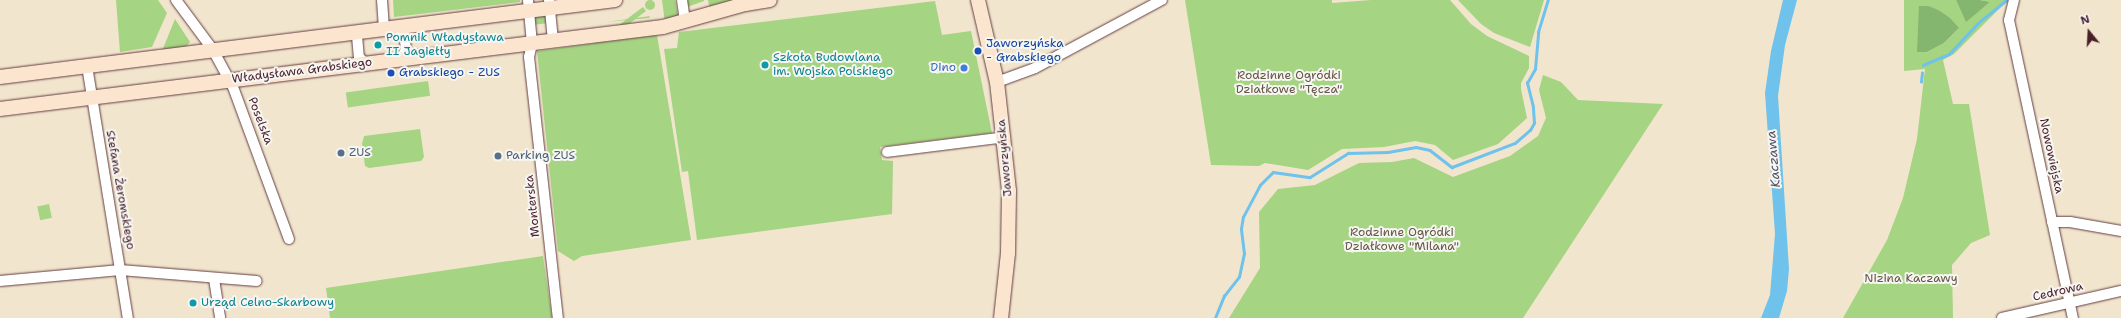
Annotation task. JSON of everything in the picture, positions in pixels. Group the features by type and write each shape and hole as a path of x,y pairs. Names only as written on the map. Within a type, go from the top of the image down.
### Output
{"street":[{"name":"Poselska","path":"176,0 213,50 230,80 289,239"},
{"path":"382,0 391,28"},
{"path":"0,77 391,28 528,5 615,0"},
{"path":"682,0 685,22"},
{"name":"Władysława Grabskiego","path":"0,109 365,63 532,44 685,22 744,2 770,0"},
{"name":"Jaworzyńska","path":"978,0 997,82 1004,137 1009,218 1001,318"},
{"path":"997,82 1036,68 1162,0"},
{"name":"Nowowiejska","path":"2014,0 2009,20 2073,318"},
{"path":"549,4 553,41"},
{"name":"Monterska","path":"528,5 532,44 529,57 558,318"},
{"path":"391,28 404,31 406,50 400,59"},
{"path":"361,32 357,36 359,57 365,63"},
{"name":"Stefana Żeromskiego","path":"87,66 128,318"},
{"path":"886,152 1004,137"},
{"path":"2052,222 2070,222 2121,231"},
{"path":"0,281 120,270 214,279 257,281"},
{"path":"214,279 220,318"},
{"name":"Cedrowa","path":"2002,318 2121,291"}],"green space":[{"path":"116,0 158,0 167,13 152,47 120,52"},
{"path":"393,0 520,0 520,2 394,17"},
{"path":"650,0 655,5 650,10 645,5"},
{"path":"662,0 675,0 678,16 665,23"},
{"path":"688,0 704,0 704,1 687,7"},
{"path":"708,0 735,0 710,11"},
{"name":"Rodzinne Ogródki Działkowe \"Tęcza\"","path":"1185,0 1332,0 1332,3 1371,0 1450,0 1471,24 1487,36 1529,56 1529,68 1521,83 1527,118 1498,144 1453,160 1435,145 1415,141 1384,147 1342,149 1308,170 1265,163 1259,166 1211,165"},
{"path":"1458,0 1544,0 1530,47 1494,33 1481,24"},
{"name":"Nizina Kaczawy","path":"1904,0 1956,0 1966,21 1990,2 1980,0 2008,0 1954,54 1943,60 1953,104 1969,104 1990,235 1971,243 1952,265 1953,318 1843,318 1887,240 1903,198 1917,139 1925,69 1904,71","holes":["1929,6 1949,17 1958,29 1944,43 1927,52"]},
{"path":"1956,0 1980,0 1990,2 1966,22"},
{"path":"935,1 942,35 971,31 992,133 880,147 882,160 893,161 892,214 697,240 688,171 682,172 664,49 677,48 679,32"},
{"path":"1919,6 1929,6 1938,10 1949,17 1959,28 1944,43 1927,52 1917,52"},
{"path":"643,7 646,11 593,51 589,47"},
{"path":"545,14 548,23 533,25 535,16"},
{"path":"650,16 649,18 606,22"},
{"path":"175,19 190,42 185,48 162,51"},
{"path":"657,35 691,240 582,256 574,261 558,251 537,51"},
{"name":"Rodzinne Ogródki Działkowe \"Milana\"","path":"1543,75 1561,82 1578,100 1663,104 1523,318 1229,318 1260,268 1259,212 1278,189 1315,185 1359,163 1392,162 1414,158 1453,177 1510,156 1538,136 1546,118 1539,90"},
{"path":"428,81 430,96 348,107 346,93"},
{"path":"420,129 424,157 421,161 369,168 365,166 362,144 364,136"},
{"path":"49,204 52,218 40,220 37,206"},
{"path":"543,256 552,318 330,318 326,288"}],"water":[{"name":"Kaczawa","path":"1783,0 1797,0 1785,45 1778,96 1789,269 1787,291 1779,318 1761,318 1770,295 1775,234 1765,93 1771,51"}],"waterway":[{"path":"1215,318 1224,296 1239,277 1244,254 1241,229 1243,217 1260,185 1273,172 1310,177 1348,153 1388,152 1416,147 1430,150 1452,167 1515,143 1530,130 1534,123 1533,107 1527,83 1535,69 1538,32 1548,0"},
{"path":"1923,65 1949,54 1978,23 2006,0"},
{"path":"1921,82 1922,73"}],"place":[{"name":"Pomnik Władysława II Jagiełły","path":"378,45"},
{"name":"Jaworzyńska - Grabskiego","path":"978,51"},
{"name":"Szkoła Budowlana im. Wojska Polskiego","path":"765,65"},
{"name":"Dino","path":"964,68"},
{"name":"Grabskiego - ZUS","path":"391,73"},
{"name":"ZUS","path":"341,153"},
{"name":"Parking ZUS","path":"498,156"},
{"name":"Urząd Celno-Skarbowy","path":"193,303"}]}
